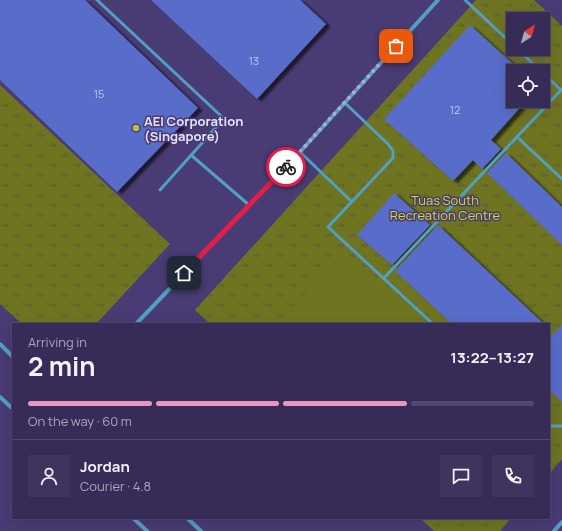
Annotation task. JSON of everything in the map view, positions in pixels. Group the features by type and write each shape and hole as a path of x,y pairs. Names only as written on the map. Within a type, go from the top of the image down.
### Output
{"street":[{"path":"137,323 300,152 438,0"},
{"path":"140,323 142,319"},
{"path":"0,344 12,355"},
{"path":"0,397 12,407"},
{"path":"134,519 147,531"},
{"path":"188,519 201,531"},
{"path":"554,531 562,522"}],"lane":[{"path":"97,0 220,114 222,118 219,124 160,190"},
{"path":"465,0 506,38"},
{"path":"524,56 533,64"},
{"path":"384,278 561,90 550,80"},
{"path":"345,103 389,145 393,151 393,158 328,226 432,323"},
{"path":"517,137 562,178"},
{"path":"300,152 351,201"},
{"path":"191,155 249,205"},
{"path":"550,426 562,426"}],"green space":[{"name":"Tuas South Recreation Centre","path":"476,0 534,0 547,12 506,12 506,56 550,56 550,15 562,26 562,459 550,473 550,323 209,323 195,310"},
{"path":"0,85 170,244 97,323 21,323 0,304"},
{"path":"341,256 414,323 279,323"},
{"path":"421,519 510,519 500,531 434,531"}],"building":[{"path":"0,0 85,0 198,108 117,192 0,80"},
{"path":"151,0 300,0 326,24 257,99"},
{"path":"470,25 513,64 506,64 506,108 520,108 491,140 501,149 482,169 473,160 453,181 384,119"},
{"path":"506,153 562,207 562,245 487,173"},
{"path":"394,193 430,225 392,265 357,235"},
{"path":"438,225 543,323 451,323 395,271"},
{"path":"562,325 562,402 550,390 550,337"}],"way so far":[{"path":"286,167 396,46"}],"place":[{"name":"AEI Corporation (Singapore)","path":"136,128"}],"route":[{"path":"184,273 286,167"}]}
